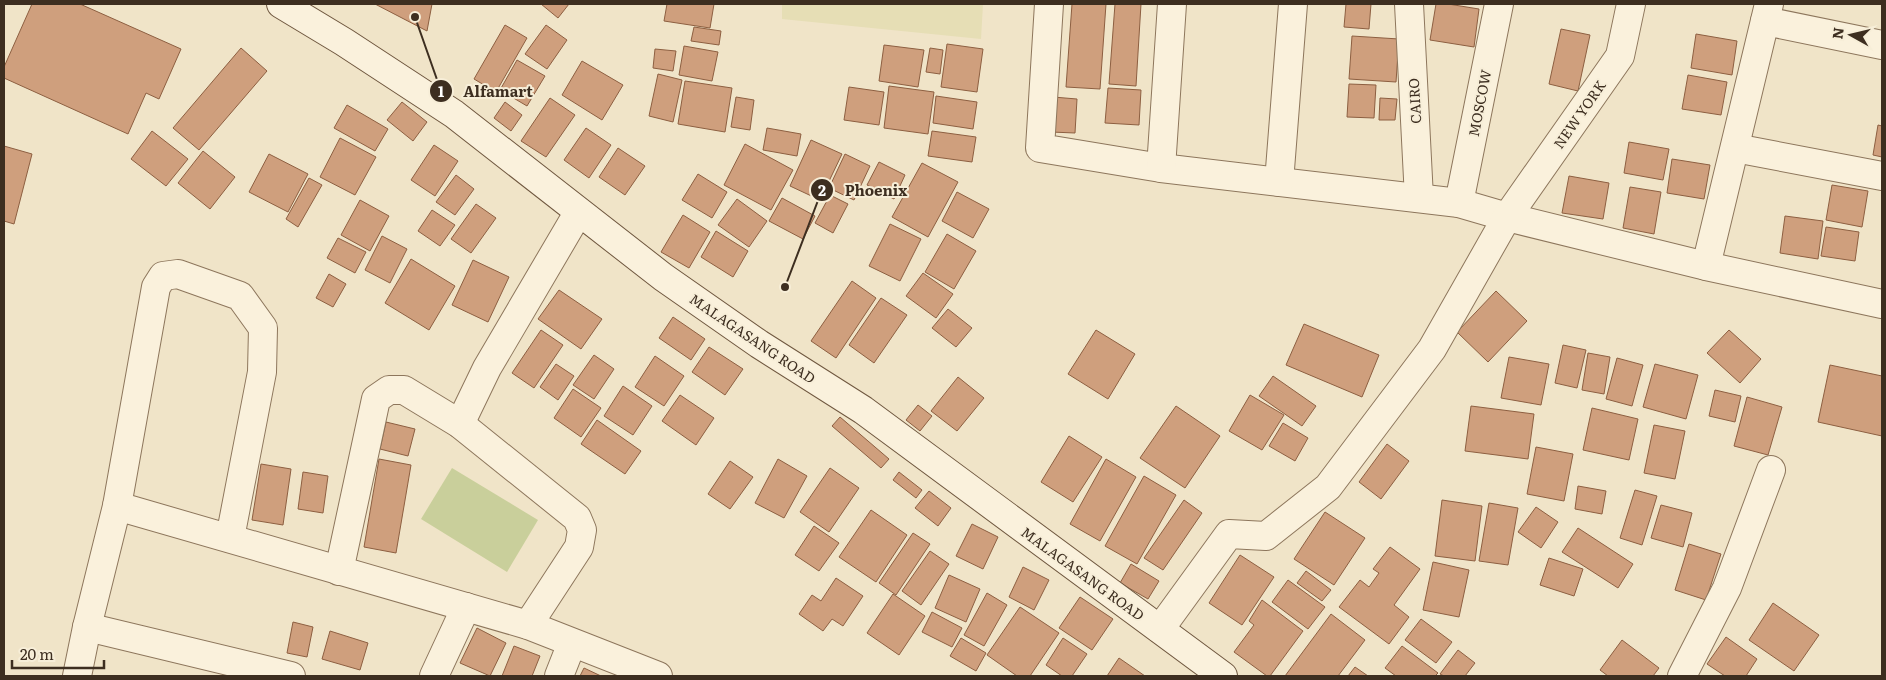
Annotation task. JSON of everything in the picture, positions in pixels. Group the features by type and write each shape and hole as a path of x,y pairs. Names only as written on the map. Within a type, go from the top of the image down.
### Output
{"street":[{"name":"MALAGASANG ROAD","path":"281,4 352,47 454,114 662,277 759,344 863,410 1223,676"},
{"path":"1049,4 1040,148 1161,168 1459,203 1507,217 1706,266 1882,304"},
{"path":"1161,168 1172,4"},
{"path":"1279,182 1293,4"},
{"name":"CAIRO","path":"1409,4 1419,198"},
{"name":"MOSCOW","path":"1459,203 1499,4"},
{"name":"NEW YORK","path":"1160,629 1229,534 1266,536 1328,487 1432,349 1507,217 1620,56 1632,4"},
{"path":"1706,266 1767,12 1882,45"},
{"path":"1735,148 1882,176"},
{"path":"460,424 488,368 578,213"},
{"path":"78,676 87,626 117,506 156,287 163,276 178,274 240,296 263,328 262,372 230,538"},
{"path":"339,570 376,399 389,390 404,390 460,424 577,518 582,530 579,547 528,625"},
{"path":"1682,676 1727,588 1771,470"},
{"path":"117,506 528,625 658,676"},
{"path":"434,676 466,607"},
{"path":"87,626 291,676"},
{"path":"560,676 572,643"}],"shaded area":[{"path":"782,4 983,4 981,39 782,19"}],"green space":[{"path":"452,468 538,520 507,572 421,519"}],"building":[{"path":"32,4 80,4 181,49 159,99 146,93 128,134 4,78 4,67"},
{"path":"375,4 432,4 427,31"},
{"path":"541,4 569,4 558,18"},
{"path":"667,4 714,4 710,28 664,21"},
{"path":"1072,4 1106,4 1100,89 1066,87"},
{"path":"1115,4 1141,4 1136,86 1109,84"},
{"path":"1346,4 1371,4 1369,29 1344,27"},
{"path":"1436,4 1479,9 1474,47 1430,40"},
{"path":"505,25 527,38 496,92 474,79"},
{"path":"546,25 567,40 547,69 525,54"},
{"path":"694,27 721,31 719,45 691,41"},
{"path":"1561,29 1590,35 1578,91 1549,84"},
{"path":"1696,34 1737,41 1732,75 1691,68"},
{"path":"1352,36 1399,39 1396,82 1349,79"},
{"path":"947,44 983,49 977,92 941,87"},
{"path":"884,45 924,50 918,87 879,81"},
{"path":"684,46 718,52 712,81 679,75"},
{"path":"241,48 267,71 199,150 173,128"},
{"path":"930,48 943,50 940,74 926,72"},
{"path":"655,49 676,51 673,71 653,68"},
{"path":"517,60 545,76 527,106 500,90"},
{"path":"582,61 623,85 602,120 562,95"},
{"path":"658,74 682,80 673,122 649,116"},
{"path":"1688,75 1727,82 1721,115 1682,109"},
{"path":"685,81 732,88 725,132 678,124"},
{"path":"1349,84 1376,85 1374,118 1347,117"},
{"path":"889,86 934,92 928,134 884,128"},
{"path":"849,87 884,92 879,125 844,120"},
{"path":"1108,88 1141,90 1139,125 1105,123"},
{"path":"936,96 977,102 973,129 933,123"},
{"path":"736,97 754,100 750,130 731,127"},
{"path":"1053,97 1077,99 1075,133 1051,132"},
{"path":"550,98 575,115 546,157 521,141"},
{"path":"1380,98 1397,99 1395,120 1379,120"},
{"path":"402,102 427,122 413,141 387,120"},
{"path":"505,102 522,115 511,131 494,118"},
{"path":"347,105 388,129 375,151 334,128"},
{"path":"1878,125 1882,126 1882,157 1873,155"},
{"path":"586,128 611,145 589,178 564,160"},
{"path":"767,128 801,134 797,156 763,150"},
{"path":"152,131 188,159 166,186 131,159"},
{"path":"932,131 976,137 972,162 928,156"},
{"path":"340,138 376,157 355,195 320,177"},
{"path":"811,140 842,154 820,200 790,186"},
{"path":"1629,142 1669,149 1663,180 1624,173"},
{"path":"745,144 793,170 771,210 724,185"},
{"path":"434,145 458,161 435,196 411,180"},
{"path":"4,146 32,154 14,224 4,221"},
{"path":"618,148 645,166 625,195 599,177"},
{"path":"203,151 235,177 210,209 178,183"},
{"path":"269,154 308,174 288,212 249,192"},
{"path":"845,154 870,166 854,200 829,188"},
{"path":"1672,159 1710,165 1704,199 1667,193"},
{"path":"879,162 905,175 894,199 867,185"},
{"path":"922,163 958,182 928,237 892,217"},
{"path":"698,174 727,192 712,218 682,200"},
{"path":"456,175 474,189 455,215 436,202"},
{"path":"1569,176 1609,183 1603,219 1562,213"},
{"path":"309,178 322,185 298,227 286,219"},
{"path":"1832,185 1868,191 1862,227 1826,220"},
{"path":"1630,187 1661,192 1654,234 1623,228"},
{"path":"957,192 989,209 973,238 942,221"},
{"path":"830,195 848,204 833,233 815,223"},
{"path":"782,198 815,216 803,239 769,221"},
{"path":"737,199 767,221 749,247 718,225"},
{"path":"360,200 389,216 370,251 341,235"},
{"path":"476,204 496,218 471,253 451,239"},
{"path":"432,210 455,225 440,246 418,231"},
{"path":"683,215 710,232 689,268 661,252"},
{"path":"1785,216 1823,221 1818,259 1780,253"},
{"path":"890,224 921,239 900,281 869,266"},
{"path":"1826,227 1859,232 1855,261 1821,256"},
{"path":"716,231 748,251 733,277 701,257"},
{"path":"947,234 976,251 954,289 925,272"},
{"path":"382,236 407,249 390,283 365,270"},
{"path":"338,238 366,252 355,273 327,258"},
{"path":"411,259 455,286 429,330 385,303"},
{"path":"473,260 509,277 488,322 452,305"},
{"path":"923,273 953,294 936,318 906,296"},
{"path":"329,274 346,284 333,307 316,298"},
{"path":"852,281 876,298 836,358 811,341"},
{"path":"559,290 602,319 581,349 538,319"},
{"path":"1496,291 1527,321 1488,362 1457,332"},
{"path":"881,298 907,315 874,363 849,345"},
{"path":"948,309 972,328 956,347 932,328"},
{"path":"673,317 705,339 691,360 659,338"},
{"path":"1304,324 1379,355 1362,397 1286,365"},
{"path":"541,330 563,345 534,388 512,373"},
{"path":"1096,330 1135,354 1108,399 1068,374"},
{"path":"1729,330 1761,359 1740,383 1707,353"},
{"path":"1563,345 1586,350 1577,388 1555,383"},
{"path":"709,347 743,369 725,395 692,372"},
{"path":"1588,353 1610,357 1604,394 1582,390"},
{"path":"594,355 614,369 594,399 573,385"},
{"path":"655,356 684,376 664,406 635,387"},
{"path":"1509,357 1549,364 1541,405 1501,398"},
{"path":"1617,358 1643,365 1632,406 1606,399"},
{"path":"556,364 574,376 558,400 540,387"},
{"path":"1655,364 1698,375 1686,419 1643,407"},
{"path":"1830,365 1882,376 1882,436 1818,422"},
{"path":"1273,376 1316,406 1302,426 1259,396"},
{"path":"958,377 984,398 957,431 931,411"},
{"path":"623,386 652,406 633,435 604,416"},
{"path":"573,389 601,408 581,437 554,418"},
{"path":"1715,390 1741,396 1735,422 1709,416"},
{"path":"680,395 714,418 696,445 662,421"},
{"path":"1250,395 1284,415 1262,450 1229,431"},
{"path":"1747,397 1782,407 1768,455 1734,446"},
{"path":"918,405 932,416 920,431 906,420"},
{"path":"1176,406 1220,436 1185,488 1140,458"},
{"path":"1471,406 1534,414 1528,459 1465,451"},
{"path":"1592,408 1638,419 1629,460 1583,450"},
{"path":"840,417 889,459 881,468 832,426"},
{"path":"597,420 641,451 625,474 581,444"},
{"path":"386,422 415,429 408,456 380,449"},
{"path":"1283,423 1308,438 1295,461 1269,446"},
{"path":"1654,425 1685,431 1675,479 1644,473"},
{"path":"1069,436 1102,457 1073,502 1041,482"},
{"path":"1387,444 1409,461 1381,499 1359,482"},
{"path":"1536,447 1573,454 1564,501 1527,494"},
{"path":"379,459 411,465 396,553 364,547"},
{"path":"778,459 807,476 784,518 755,503"},
{"path":"1106,459 1136,477 1100,541 1070,524"},
{"path":"730,461 753,477 730,509 708,494"},
{"path":"261,464 291,469 283,525 252,520"},
{"path":"830,468 859,488 829,532 800,512"},
{"path":"303,472 328,476 323,513 298,509"},
{"path":"899,472 922,490 916,498 893,480"},
{"path":"1144,476 1176,495 1137,564 1105,546"},
{"path":"1578,486 1606,491 1602,514 1575,509"},
{"path":"1635,490 1657,496 1642,545 1620,538"},
{"path":"929,491 951,508 938,526 915,508"},
{"path":"1184,500 1202,513 1163,570 1144,558"},
{"path":"1442,500 1482,506 1475,561 1435,556"},
{"path":"1489,503 1518,508 1508,565 1479,561"},
{"path":"1661,505 1692,513 1683,547 1651,538"},
{"path":"1536,507 1558,522 1541,548 1518,532"},
{"path":"871,510 907,535 876,582 839,557"},
{"path":"1325,512 1365,538 1334,585 1294,559"},
{"path":"972,524 998,537 983,569 956,556"},
{"path":"814,526 839,543 819,571 795,555"},
{"path":"1578,528 1633,564 1618,588 1562,552"},
{"path":"913,533 930,544 896,595 879,583"},
{"path":"1689,544 1721,554 1706,600 1675,590"},
{"path":"1390,547 1420,569 1394,605 1409,617 1389,644 1339,607 1360,580 1369,587 1379,573 1373,569"},
{"path":"930,551 949,564 921,605 902,591"},
{"path":"1240,555 1274,577 1242,625 1209,603"},
{"path":"1549,558 1583,569 1574,596 1540,585"},
{"path":"1433,562 1469,570 1459,617 1423,610"},
{"path":"1131,564 1159,581 1148,599 1120,583"},
{"path":"1023,567 1049,580 1034,610 1009,597"},
{"path":"1306,571 1331,590 1322,601 1297,583"},
{"path":"949,575 980,589 966,622 935,608"},
{"path":"836,578 863,596 843,626 832,619 823,631 799,614 812,595 821,601"},
{"path":"1288,580 1325,607 1308,629 1272,602"},
{"path":"987,593 1007,605 984,646 964,635"},
{"path":"893,594 925,616 899,655 867,633"},
{"path":"1080,597 1113,619 1092,650 1059,628"},
{"path":"1262,600 1303,631 1270,676 1267,676 1234,652 1254,625 1249,621"},
{"path":"1773,603 1819,635 1794,671 1749,640"},
{"path":"1020,607 1059,633 1030,676 1017,676 987,655"},
{"path":"932,612 962,628 952,647 922,632"},
{"path":"1331,614 1365,640 1338,676 1285,676"},
{"path":"1421,619 1452,642 1436,663 1405,640"},
{"path":"293,622 313,627 307,657 287,653"},
{"path":"477,628 506,643 490,676 460,663"},
{"path":"330,631 368,643 360,670 322,659"},
{"path":"1726,637 1757,659 1746,676 1725,676 1707,664"},
{"path":"961,638 986,653 976,671 950,656"},
{"path":"1063,638 1087,654 1072,676 1062,676 1046,665"},
{"path":"1622,640 1659,668 1653,676 1608,676 1600,670"},
{"path":"514,646 540,656 532,676 502,676"},
{"path":"1402,646 1438,673 1435,676 1396,676 1385,668"},
{"path":"1458,650 1475,663 1465,676 1444,676 1440,674"},
{"path":"1119,658 1145,676 1107,676"},
{"path":"1355,667 1368,676 1348,676"},
{"path":"584,668 601,676 580,676"}],"place":[{"name":"Alfamart","path":"415,17"},
{"name":"Phoenix","path":"785,287"}]}
